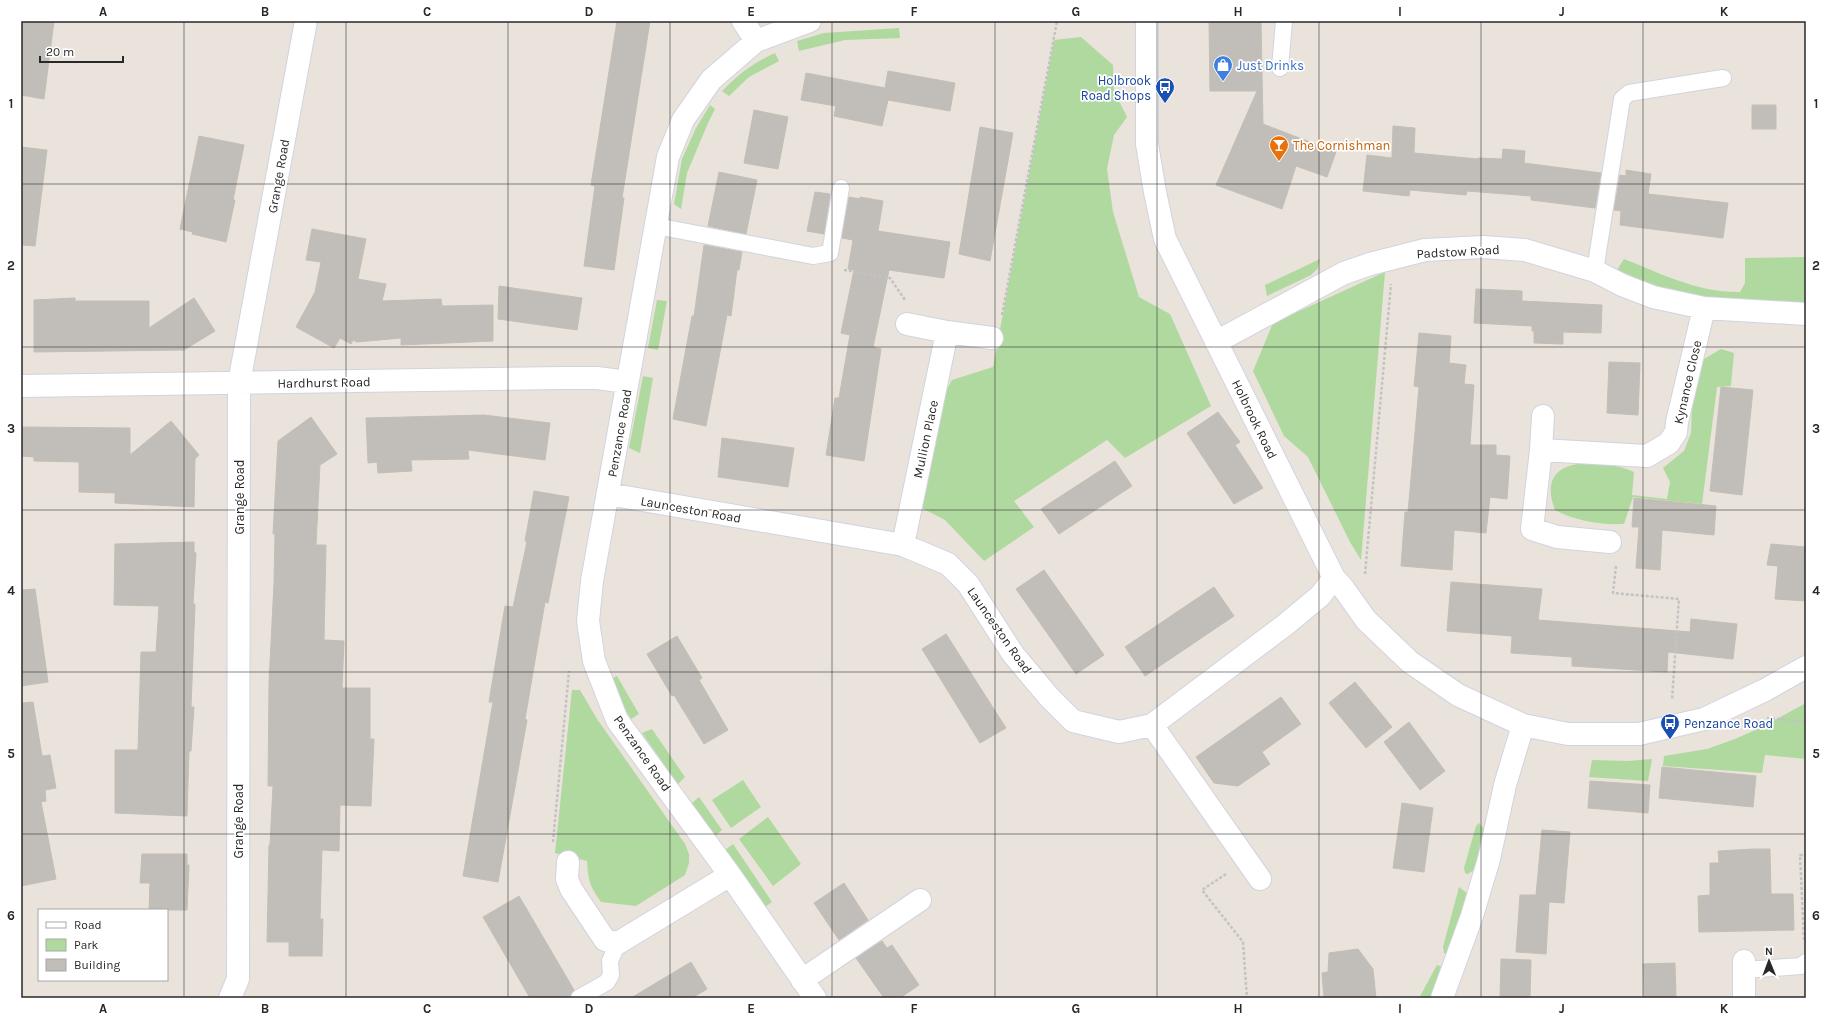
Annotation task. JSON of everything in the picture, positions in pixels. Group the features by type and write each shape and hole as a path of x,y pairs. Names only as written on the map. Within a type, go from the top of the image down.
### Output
{"street":[{"name":"Grange Road","path":"234,989 239,383 306,21"},
{"path":"743,21 756,41"},
{"name":"Penzance Road","path":"810,21 756,41 711,80 683,120 668,157 592,581 588,621 594,661 617,720 730,875 815,998"},
{"name":"Holbrook Road","path":"1147,21 1147,144 1165,239 1334,578 1361,613 1410,662 1458,695 1523,725 1568,734 1639,734 1704,719 1765,690 1806,667"},
{"name":"Padstow Road","path":"1216,342 1344,273 1425,250 1483,247 1525,250 1594,271 1622,286 1653,297 1704,308 1806,314"},
{"name":"Kynance Close","path":"1541,450 1647,456 1669,443 1676,432 1677,422 1704,308"},
{"path":"907,324 947,332 992,338"},
{"name":"Mullion Place","path":"903,545 947,332"},
{"name":"Hardhurst Road","path":"21,386 591,378 627,382"},
{"path":"1543,416 1541,450 1532,529 1557,537 1610,542"},
{"name":"Launceston Road","path":"608,494 903,545 948,564 968,584 1013,654 1049,697 1073,721 1119,732 1152,725 1285,625 1320,596 1334,578"},
{"path":"1152,725 1260,879"},
{"path":"1442,998 1479,895 1489,859 1505,785 1523,725"},
{"path":"568,862 567,879 571,889 605,940 618,944 730,875"},
{"path":"802,980 920,900"},
{"path":"1744,965 1744,998"}],"lane":[{"path":"1280,68 1284,21"},
{"path":"1594,271 1622,99 1629,93 1723,78"},
{"path":"656,226 813,256 830,253 841,188"},
{"path":"579,998 607,982 611,975 610,961 618,944"},
{"path":"1744,965 1801,966 1806,962"}],"path":[{"path":"992,338 998,337 1057,21"},
{"path":"830,253 832,268 890,278 909,305 907,324"},
{"path":"1361,613 1393,258"},
{"path":"1610,542 1619,542 1613,593 1679,599 1670,727"},
{"path":"553,844 570,667"},
{"path":"1240,851 1234,869 1202,890 1243,942 1247,998"},
{"path":"1799,945 1804,941 1800,855 1806,855"}],"green space":[{"path":"899,28 900,38 845,40 799,51 797,41 824,33"},
{"path":"1081,37 1113,65 1114,91 1127,117 1114,135 1107,169 1113,212 1139,297 1170,314 1211,406 1125,458 1107,440 1014,501 1034,527 984,561 945,520 918,506 942,398 952,380 993,367 1054,40"},
{"path":"775,53 779,61 749,77 729,96 722,91 746,69"},
{"path":"710,105 715,109 687,173 681,209 674,204 682,159 696,128"},
{"path":"1806,257 1806,303 1751,305 1679,295 1617,270 1624,259 1681,282 1695,286 1740,292 1745,283 1745,258"},
{"path":"1320,259 1318,268 1311,275 1267,296 1265,285"},
{"path":"1385,272 1361,560 1350,542 1308,457 1284,436 1253,371 1273,323"},
{"path":"657,300 667,301 658,350 648,348"},
{"path":"1721,349 1734,353 1731,386 1717,387 1702,504 1633,497 1624,524 1588,522 1555,510 1551,492 1553,478 1562,470 1574,465 1589,463 1620,467 1634,472 1632,495 1667,499 1670,482 1663,468 1684,451 1691,433 1692,408 1697,376 1704,359"},
{"path":"643,376 653,378 640,453 629,448"},
{"path":"617,676 639,714 631,719 619,700 610,679"},
{"path":"572,690 580,690 597,719 685,844 689,854 689,863 685,875 636,906 601,902 590,883 587,861 555,853"},
{"path":"1806,703 1806,759 1765,755 1762,773 1663,766 1664,756 1707,749 1735,739 1762,727"},
{"path":"652,729 685,777 678,784 642,733"},
{"path":"1652,759 1648,781 1589,777 1592,760 1628,761"},
{"path":"743,780 761,807 731,828 712,800"},
{"path":"699,797 722,830 714,837 692,803"},
{"path":"768,817 801,864 773,886 739,839"},
{"path":"1479,823 1486,831 1474,870 1468,874 1465,873 1464,868 1476,826"},
{"path":"733,844 772,902 765,907 725,850"},
{"path":"1459,887 1468,894 1450,956 1444,953 1443,947"},
{"path":"1437,965 1448,969 1432,998 1419,998"}],"building":[{"path":"21,21 54,21 44,99 21,95"},
{"path":"617,21 650,21 622,198 624,198 614,270 584,266 595,186 591,185"},
{"path":"1209,21 1261,21 1263,124 1336,152 1327,177 1296,166 1282,209 1216,185 1257,91 1210,91"},
{"path":"888,71 955,83 950,111 888,100 882,126 834,116 836,106 801,100 806,73 885,88"},
{"path":"1752,105 1776,105 1776,129 1752,129"},
{"path":"754,110 788,117 778,169 744,163"},
{"path":"1393,126 1415,128 1414,153 1478,159 1502,159 1503,149 1525,151 1524,163 1601,173 1595,208 1531,200 1531,196 1467,191 1466,195 1410,190 1409,196 1363,191 1367,155 1392,158"},
{"path":"980,127 1013,133 990,261 959,254"},
{"path":"199,136 244,145 226,242 192,234 193,232 180,229"},
{"path":"21,147 47,150 35,246 21,245"},
{"path":"1626,170 1651,174 1648,194 1728,203 1723,238 1620,225 1621,211 1614,210 1620,175 1626,176"},
{"path":"719,172 757,180 746,234 708,226"},
{"path":"815,192 830,194 824,234 807,231"},
{"path":"849,197 860,199 860,197 883,201 878,231 950,242 944,278 889,270 873,347 881,349 864,461 826,455 835,398 839,398 850,335 841,333 854,270 848,269 853,240 842,238"},
{"path":"312,229 366,239 358,279 386,284 382,301 441,299 442,306 493,305 493,341 401,345 401,338 357,342 353,340 351,344 340,338 334,348 296,327 315,292 321,262 306,260"},
{"path":"704,245 742,252 739,270 737,270 731,316 727,315 706,426 673,419 692,316 694,316"},
{"path":"499,286 582,298 577,330 498,319"},
{"path":"1476,289 1522,291 1522,301 1602,305 1601,333 1563,332 1563,344 1534,343 1534,331 1532,331 1532,326 1474,323"},
{"path":"75,298 75,301 149,301 149,328 194,298 215,331 184,350 34,352 34,300"},
{"path":"1419,333 1451,336 1449,363 1466,365 1464,384 1474,385 1470,445 1496,445 1496,455 1510,456 1507,499 1490,497 1486,533 1454,530 1452,570 1401,566 1405,512 1408,512 1419,387 1414,386"},
{"path":"1609,362 1640,363 1638,415 1607,413"},
{"path":"1721,387 1753,390 1742,495 1710,491"},
{"path":"1218,412 1240,442 1235,445 1263,488 1234,504 1187,433"},
{"path":"484,415 550,423 545,460 468,450 469,459 411,460 412,471 378,473 377,462 368,463 366,418"},
{"path":"311,417 337,454 320,465 316,545 326,545 324,640 344,641 342,688 370,688 370,739 374,739 371,806 340,805 339,851 322,850 320,919 323,919 322,956 289,956 289,942 267,942 269,845 273,786 268,786 269,683 275,534 273,534 278,441"},
{"path":"171,421 199,455 195,459 194,507 115,503 115,493 79,492 79,462 34,461 34,457 21,456 21,427 130,428 130,455"},
{"path":"722,438 794,448 788,487 718,477"},
{"path":"1115,461 1132,486 1059,534 1041,509"},
{"path":"534,491 569,497 548,603 545,602 525,719 527,720 498,882 463,876 493,702 489,702 505,606 513,607 527,542 525,541"},
{"path":"1634,498 1716,506 1714,535 1662,530 1660,570 1636,568 1639,527 1632,527"},
{"path":"194,542 194,552 196,553 193,604 195,604 191,707 194,707 191,751 189,751 187,816 115,813 115,750 138,750 141,652 156,652 159,606 114,605 115,544"},
{"path":"1771,544 1806,547 1806,601 1775,599 1778,566 1767,565"},
{"path":"1044,570 1104,655 1076,674 1016,589"},
{"path":"1451,582 1542,589 1538,620 1690,632 1691,619 1737,624 1733,659 1668,652 1667,672 1572,666 1572,657 1511,653 1512,636 1447,631"},
{"path":"1214,587 1234,616 1145,676 1125,647"},
{"path":"35,589 48,682 21,686 21,590"},
{"path":"946,634 1006,728 980,743 922,649"},
{"path":"677,636 702,678 699,680 728,730 704,744 674,695 672,696 647,654"},
{"path":"1355,682 1392,727 1366,748 1329,703"},
{"path":"1281,697 1301,724 1262,752 1270,764 1238,786 1214,783 1196,757"},
{"path":"33,702 42,756 50,755 56,788 45,790 46,801 41,802 56,879 21,886 21,703"},
{"path":"1409,722 1445,771 1420,790 1384,742"},
{"path":"1662,767 1756,776 1753,807 1659,798"},
{"path":"1590,781 1650,785 1648,813 1588,808"},
{"path":"1402,803 1433,808 1424,872 1393,868"},
{"path":"1542,830 1570,832 1564,903 1549,902 1546,954 1516,952 1520,895 1536,895"},
{"path":"1770,849 1771,894 1793,894 1794,930 1699,932 1698,896 1710,895 1710,863 1719,863 1718,851"},
{"path":"142,854 187,854 187,865 189,865 187,910 149,909 150,883 140,883"},
{"path":"844,883 868,920 839,940 814,903"},
{"path":"519,896 574,990 570,998 530,998 483,917"},
{"path":"882,941 887,948 892,945 919,985 900,998 884,998 856,958"},
{"path":"1358,949 1373,969 1376,998 1324,998 1322,973 1328,972 1329,953"},
{"path":"1501,959 1531,960 1530,998 1500,998"},
{"path":"691,962 707,989 692,998 631,998"},
{"path":"1675,963 1676,998 1644,998 1643,964"}],"place":[{"name":"Just Drinks","path":"1223,82"},
{"name":"Holbrook Road Shops","path":"1165,104"},
{"name":"The Cornishman","path":"1279,162"},
{"name":"Penzance Road","path":"1670,740"}]}
